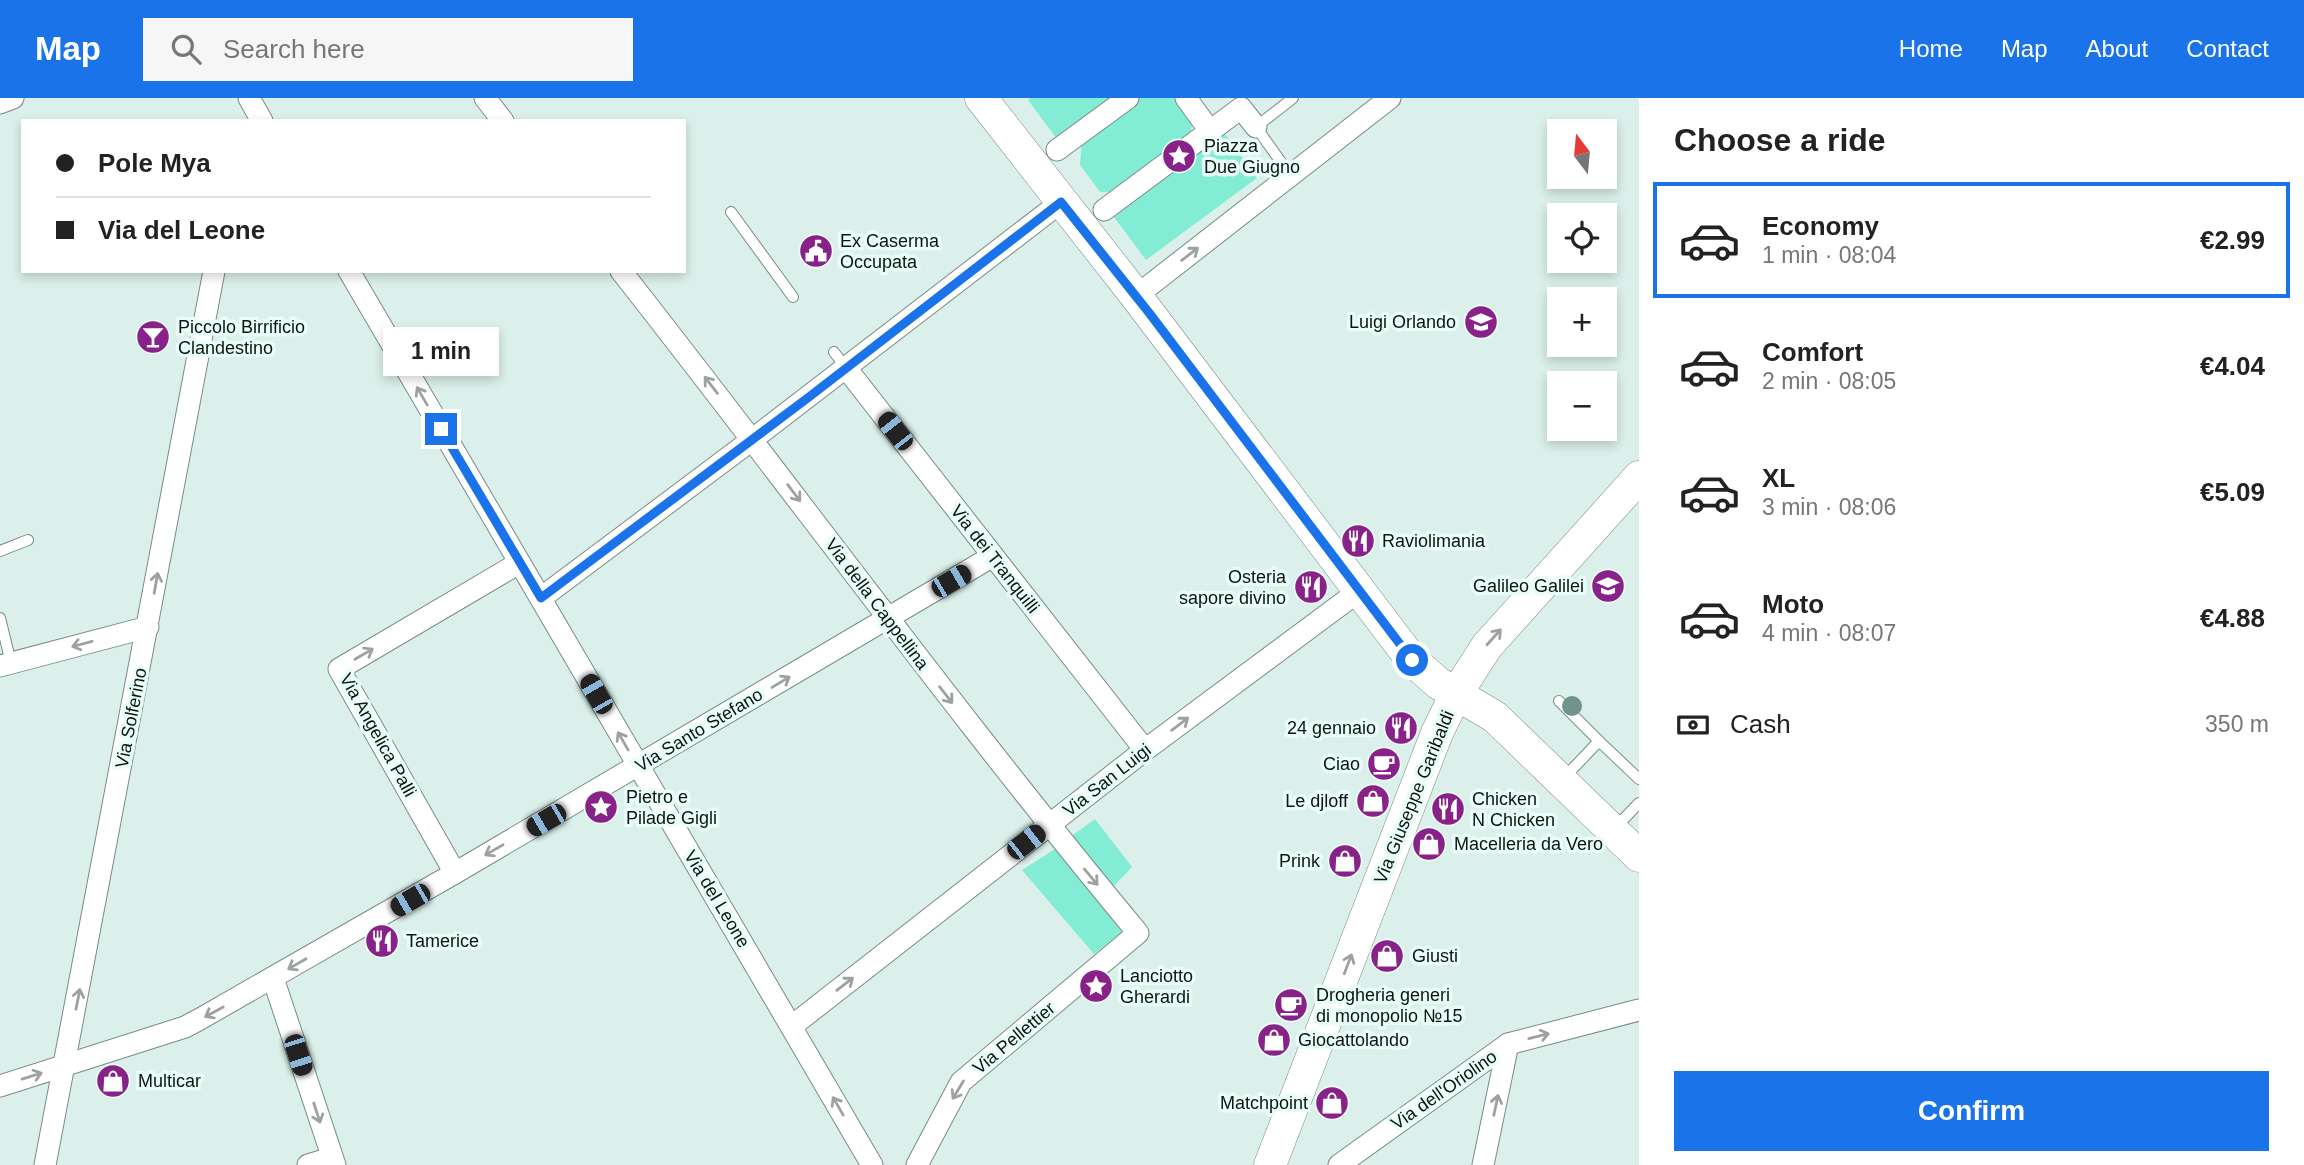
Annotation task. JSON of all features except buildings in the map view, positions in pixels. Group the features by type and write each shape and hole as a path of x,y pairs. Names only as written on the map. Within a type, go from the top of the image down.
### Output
{"street":[{"path":"0,103 13,98"},
{"path":"244,119 249,98"},
{"path":"249,98 261,119"},
{"path":"1058,150 1128,98"},
{"path":"1186,98 1210,131"},
{"path":"1136,296 1390,98"},
{"path":"984,99 1412,660 1456,694 1495,717 1639,856"},
{"path":"1104,210 1241,107 1256,127"},
{"path":"541,598 753,439 840,360 1061,202"},
{"name":"Via Solferino","path":"45,1165 214,273"},
{"name":"Via del Leone","path":"350,273 872,1165"},
{"name":"Via della Cappellina","path":"623,273 1048,825 1138,933"},
{"name":"Via dei Tranquilli","path":"840,360 1145,750"},
{"name":"Via Giuseppe Garibaldi","path":"1270,1165 1432,745 1456,694 1487,646 1639,477"},
{"name":"Via Santo Stefano","path":"0,1086 185,1027 455,873 993,556"},
{"name":"Via Angelica Palli","path":"455,873 339,669 519,563"},
{"name":"Via San Luigi","path":"792,1026 1145,750 1359,591"},
{"path":"6,664 148,627"},
{"name":"Via Pellettier","path":"917,1165 961,1082 1138,933"},
{"path":"273,978 333,1161 308,1165"},
{"name":"Via dell'Oriolino","path":"1339,1165 1508,1044 1639,1010"},
{"path":"1483,1165 1508,1044"}],"lane":[{"path":"1291,176 1256,127 1293,98"},
{"path":"730,212 793,297"},
{"path":"0,551 28,540"},
{"path":"0,618 6,664"},
{"path":"1559,701 1639,779"},
{"path":"1562,780 1600,741"},
{"path":"1613,830 1639,803"}],"green space":[{"path":"1121,98 1060,143 1028,100"},
{"path":"1137,98 1181,98 1194,117 1188,144 1120,192 1100,192 1080,165 1082,139"},
{"path":"1220,127 1257,178 1146,260 1108,209"},
{"path":"1095,819 1132,867 1110,890 1069,838"},
{"path":"1055,849 1122,932 1094,954 1022,870"}],"place":[{"name":"Piazza Due Giugno","path":"1179,156"},
{"name":"Ex Caserma Occupata","path":"816,251"},
{"name":"Luigi Orlando","path":"1481,322"},
{"name":"Piccolo Birrificio Clandestino","path":"153,337"},
{"name":"Raviolimania","path":"1358,541"},
{"name":"Galileo Galilei","path":"1608,586"},
{"name":"Osteria sapore divino","path":"1311,587"},
{"name":"24 gennaio","path":"1401,728"},
{"name":"Ciao","path":"1384,764"},
{"name":"Le djloff","path":"1373,801"},
{"name":"Pietro e Pilade Gigli","path":"601,807"},
{"name":"Chicken N Chicken","path":"1448,809"},
{"name":"Macelleria da Vero","path":"1429,844"},
{"name":"Prink","path":"1345,861"},
{"name":"Tamerice","path":"382,941"},
{"name":"Giusti","path":"1387,956"},
{"name":"Lanciotto Gherardi","path":"1096,986"},
{"name":"Drogheria generi di monopolio №15","path":"1291,1005"},
{"name":"Giocattolando","path":"1274,1040"},
{"name":"Multicar","path":"113,1081"},
{"name":"Matchpoint","path":"1332,1103"}],"route":[{"path":"441,429 541,598 809,397 1061,202 1150,314 1412,660"}]}
